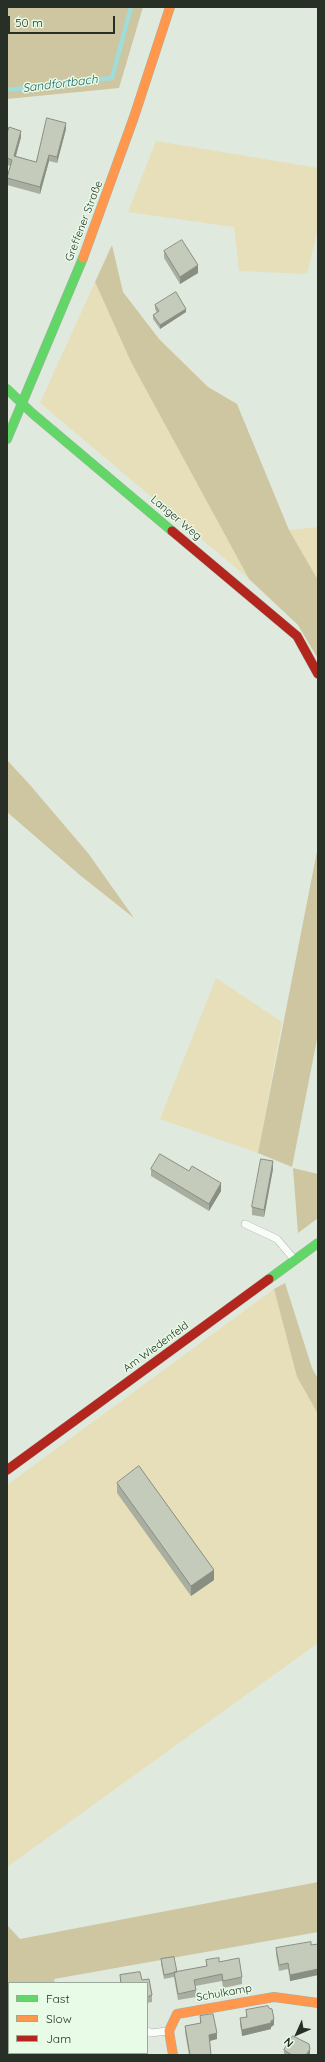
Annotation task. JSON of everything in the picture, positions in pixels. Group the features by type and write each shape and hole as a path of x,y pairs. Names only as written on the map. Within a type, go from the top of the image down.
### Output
{"street":[{"name":"Greffener Straße","path":"7,439 23,404 111,184 151,70 170,7"},
{"name":"Langer Weg","path":"7,389 297,636 318,674"},
{"name":"Am Wiedenfeld","path":"7,1470 318,1243"},
{"name":"Schulkamp","path":"169,2031 177,2014 274,1997 318,2003"},
{"path":"169,2031 173,2055"}],"lane":[{"path":"246,1224 277,1239 295,1260"},
{"path":"148,2032 151,2033 169,2031"}],"shaded area":[{"path":"7,7 143,7 119,88 7,99"},
{"path":"156,141 318,168 318,229 307,274 239,271 234,227 128,212"},
{"path":"112,245 123,292 159,339 208,387 237,404 289,530 318,580 318,659 298,625 249,579 131,362 95,282"},
{"path":"95,282 131,362 249,579 40,403"},
{"path":"318,527 318,580 289,530"},
{"path":"7,760 88,853 134,918 81,876 7,812"},
{"path":"318,846 318,1034 292,1167 258,1153"},
{"path":"216,978 282,1022 258,1153 160,1119"},
{"path":"293,1168 318,1174 318,1218 298,1233"},
{"path":"285,1283 312,1368 318,1379 318,1414 297,1377 274,1289"},
{"path":"274,1289 297,1377 318,1414 318,1643 7,1867 7,1485"},
{"path":"318,1882 318,1932 54,1979 55,1982 8,1982 7,2018 7,1925 20,1939"}],"building":[{"path":"47,118 66,123 57,157 49,155 40,187 7,178 12,160 7,158 7,133 9,127 21,131 14,156 36,162"},
{"path":"182,240 198,265 180,277 164,251"},
{"path":"176,292 186,309 160,325 153,315 159,311 155,305"},
{"path":"160,1154 189,1171 192,1166 221,1183 209,1204 151,1169"},
{"path":"261,1159 273,1161 264,1210 252,1207"},
{"path":"139,1466 214,1570 191,1586 117,1483"},
{"path":"311,1942 311,1945 318,1944 318,1969 290,1975 288,1963 279,1965 276,1948"},
{"path":"174,1957 177,1972 164,1975 161,1959"},
{"path":"219,1958 219,1962 239,1958 242,1977 223,1981 222,1974 194,1980 196,1990 178,1994 174,1972 207,1966 206,1960"},
{"path":"140,1972 142,1980 149,1979 152,1995 148,1997 148,1982 121,1982 120,1975"},
{"path":"268,2006 272,2009 274,2019 271,2023 242,2030 240,2018 247,2017 246,2010"},
{"path":"213,2014 217,2033 209,2035 211,2055 190,2055 185,2026 201,2023 200,2016"},
{"path":"293,2036 309,2044 310,2049 306,2055 292,2055 284,2050"}],"waterway":[{"name":"Sandfortbach","path":"7,90 112,78 131,7"}],"traffic: fast":[{"path":"7,439 83,258"},
{"path":"7,389 32,413 172,531"},
{"path":"269,1279 318,1243"}],"traffic: slow":[{"path":"83,258 134,117 170,7"},
{"path":"173,2055 169,2031 177,2014 274,1997 318,2003"}],"traffic: jam":[{"path":"172,531 297,636 318,674"},
{"path":"7,1470 269,1279"}]}
